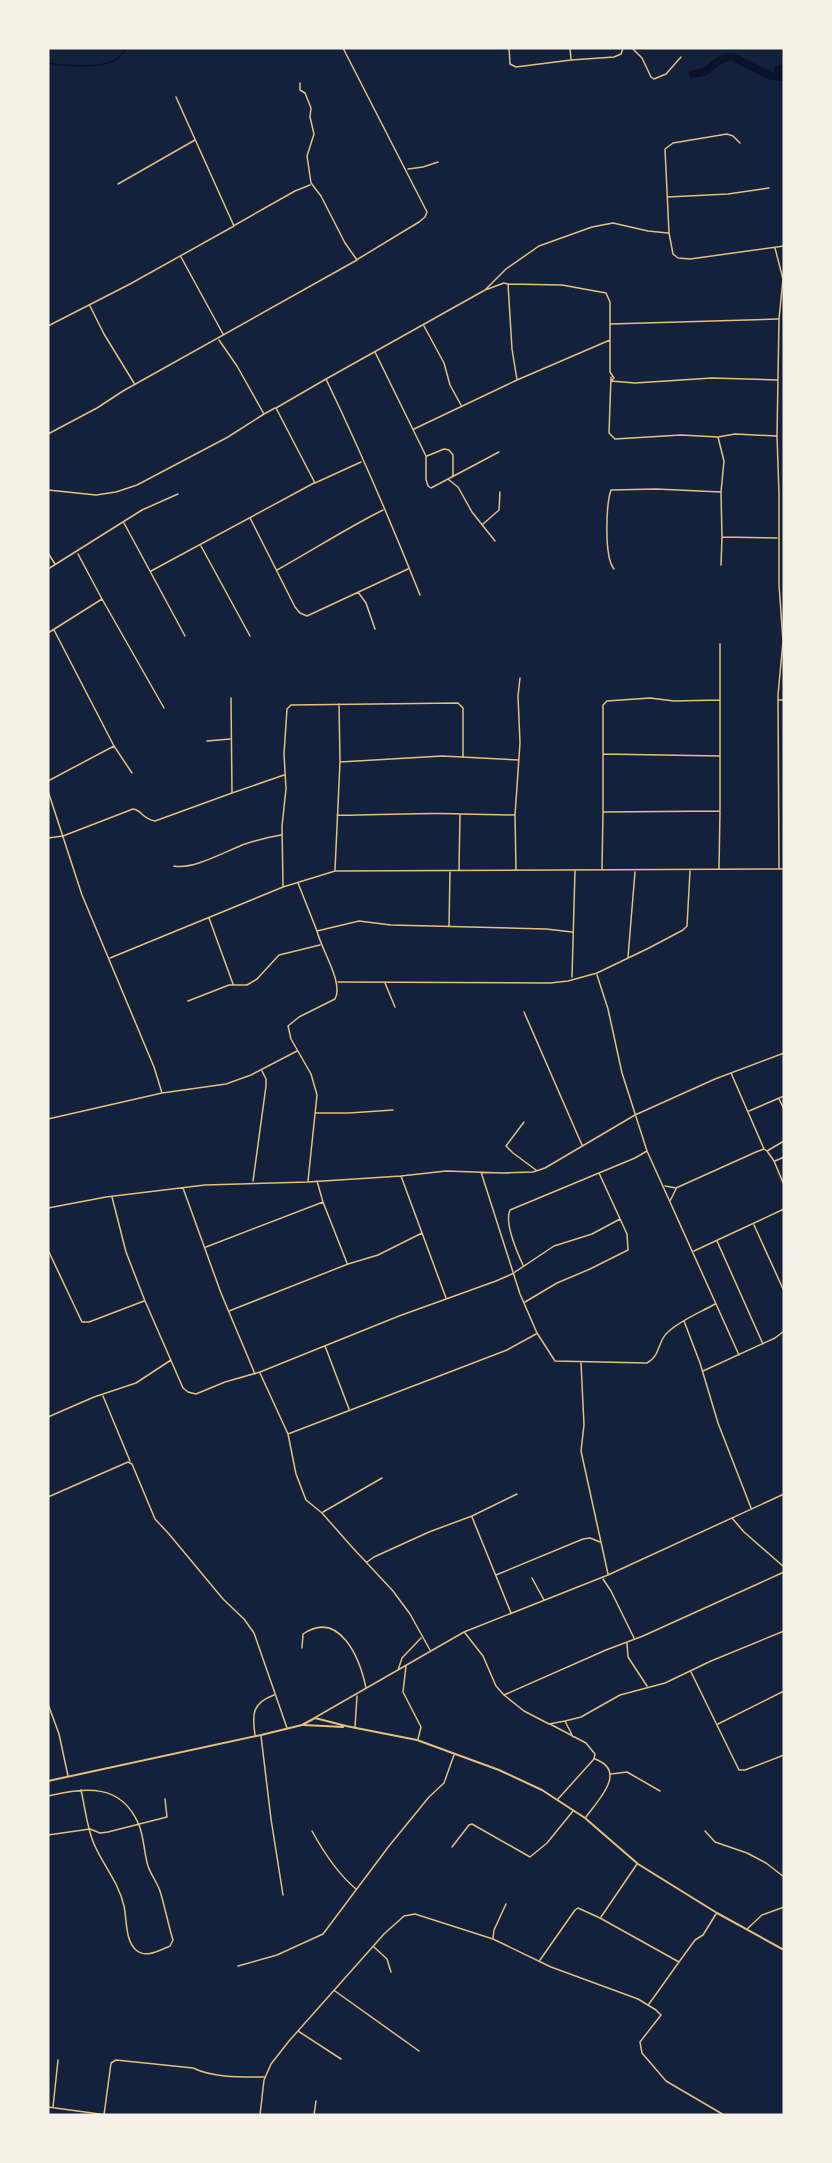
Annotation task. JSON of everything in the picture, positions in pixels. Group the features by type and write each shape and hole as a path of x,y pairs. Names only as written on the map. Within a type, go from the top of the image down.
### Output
{"street":[{"path":"48,434 357,260 419,222 427,214 407,169 344,48"},
{"path":"509,48 509,62 512,66 614,57 621,54 623,48"},
{"path":"570,48 571,60"},
{"path":"632,48 645,62 654,79 666,74 681,57"},
{"path":"300,83 299,87 305,93 311,108 310,117 314,134 307,156 312,185 321,196 345,243 357,260"},
{"path":"176,97 234,226"},
{"path":"740,143 727,134 666,146 671,250 678,258 718,256 784,246"},
{"path":"118,184 196,140"},
{"path":"407,169 438,162"},
{"path":"48,327 181,256 295,191 312,185"},
{"path":"667,197 718,195 769,188"},
{"path":"485,290 506,269 539,246 592,227 613,223 669,233"},
{"path":"775,248 783,279 777,380 779,585 784,641 778,700 779,870"},
{"path":"181,256 224,335"},
{"path":"507,284 517,380"},
{"path":"48,490 96,495 116,492 137,485 228,437 264,414 485,290 507,284 562,285 606,293 610,302 609,433 615,440 681,435 777,436"},
{"path":"90,306 104,334 135,384"},
{"path":"610,324 779,319"},
{"path":"423,324 438,351 450,385 461,406"},
{"path":"218,339 237,366 264,414"},
{"path":"413,429 551,364 610,340"},
{"path":"375,351 426,456 428,486 436,488 453,476 499,452"},
{"path":"611,375 614,378 611,381 635,383 712,378 777,380"},
{"path":"326,379 357,444 362,462 385,510 420,596"},
{"path":"276,408 315,483"},
{"path":"718,437 724,461 721,492 721,565"},
{"path":"426,456 444,449 449,450 453,455 453,476"},
{"path":"151,571 315,483 362,462"},
{"path":"448,479 458,487 495,541"},
{"path":"614,569 611,566 608,549 607,518 611,490 656,489 721,492"},
{"path":"482,525 499,510 500,492"},
{"path":"48,569 159,501 178,494"},
{"path":"277,570 385,510"},
{"path":"250,518 295,607 307,616 409,568"},
{"path":"123,522 185,636"},
{"path":"722,537 778,538"},
{"path":"200,545 250,636"},
{"path":"77,552 164,708"},
{"path":"48,553 56,565"},
{"path":"779,585 784,586"},
{"path":"357,591 366,603 375,629"},
{"path":"48,633 102,599"},
{"path":"54,630 114,746 132,773"},
{"path":"719,870 720,644"},
{"path":"516,871 515,815 519,760 520,678"},
{"path":"602,870 603,705 608,700 650,698 674,701 720,700"},
{"path":"231,699 232,793"},
{"path":"778,700 784,700"},
{"path":"335,871 340,762 339,703"},
{"path":"283,887 285,737 289,707 295,704 458,703 463,708 463,757"},
{"path":"207,741 231,739"},
{"path":"48,781 114,746"},
{"path":"603,754 720,756"},
{"path":"340,762 442,756 519,760"},
{"path":"48,838 63,836 133,809 139,811 144,818 155,821 285,774"},
{"path":"48,790 82,896 154,1066 162,1093"},
{"path":"778,810 784,810"},
{"path":"603,812 720,811"},
{"path":"337,814 515,815"},
{"path":"459,871 460,814"},
{"path":"174,866 199,862 263,838 282,834"},
{"path":"572,979 575,870"},
{"path":"110,958 283,887 335,871 784,870"},
{"path":"449,927 450,871"},
{"path":"628,958 635,871"},
{"path":"337,982 550,983 597,973 687,926 690,871"},
{"path":"297,882 337,982 338,995 335,999 299,1017 288,1026 291,1039 314,1082 317,1095 308,1182"},
{"path":"209,918 233,985"},
{"path":"317,931 359,921 391,925 546,929 572,932"},
{"path":"188,1001 233,985 242,986 257,979 279,956 321,945"},
{"path":"597,973 608,1009 622,1073 647,1151 739,1355"},
{"path":"384,982 395,1007"},
{"path":"524,1012 582,1146"},
{"path":"48,1119 162,1093 226,1084 261,1070 297,1051"},
{"path":"48,1208 112,1196 183,1187 253,1182 308,1182 446,1171 503,1173 537,1170 635,1115 731,1073 784,1053"},
{"path":"253,1182 266,1086 266,1079 261,1070"},
{"path":"731,1073 784,1185"},
{"path":"748,1112 784,1096"},
{"path":"779,1098 784,1109"},
{"path":"315,1113 393,1110"},
{"path":"525,1122 506,1146 537,1170"},
{"path":"664,1186 676,1188 784,1141"},
{"path":"524,1266 512,1237 508,1212 647,1151"},
{"path":"774,1161 784,1156"},
{"path":"481,1172 512,1274 537,1333 555,1361 647,1363 657,1355 666,1333 715,1304"},
{"path":"524,1303 557,1283 628,1250 627,1234 598,1172"},
{"path":"780,1174 784,1172"},
{"path":"401,1176 446,1299"},
{"path":"317,1181 348,1264"},
{"path":"183,1187 255,1374"},
{"path":"670,1201 676,1188"},
{"path":"112,1196 123,1244 145,1300 183,1388 196,1394 225,1382 255,1374 512,1274 554,1246 592,1234 620,1219"},
{"path":"205,1248 323,1202"},
{"path":"693,1252 784,1209"},
{"path":"754,1224 784,1291"},
{"path":"229,1311 348,1264 378,1255 422,1233"},
{"path":"717,1241 763,1344"},
{"path":"48,1250 82,1322 88,1322 145,1300"},
{"path":"684,1321 718,1423 751,1509"},
{"path":"702,1371 763,1344 784,1331"},
{"path":"288,1434 507,1350 527,1341 537,1333"},
{"path":"325,1346 349,1410"},
{"path":"48,1417 136,1383 172,1360"},
{"path":"581,1362 584,1425 581,1451 608,1575"},
{"path":"260,1372 288,1434 300,1487 306,1500 322,1513 400,1599 430,1651"},
{"path":"103,1395 130,1462 159,1524 223,1599 244,1618 254,1633 288,1729"},
{"path":"48,1497 130,1462"},
{"path":"322,1513 382,1478"},
{"path":"366,1562 517,1494"},
{"path":"48,1781 302,1725 464,1632 602,1578 784,1494"},
{"path":"472,1516 511,1613"},
{"path":"732,1518 751,1539 784,1567"},
{"path":"496,1575 583,1539 590,1538 601,1542"},
{"path":"504,1695 784,1572"},
{"path":"532,1578 544,1600"},
{"path":"602,1578 611,1591 634,1639"},
{"path":"302,1648 303,1634 309,1630 328,1628 335,1630 344,1636 351,1648 364,1676 366,1689"},
{"path":"549,1724 581,1717 620,1695 648,1686 657,1686 784,1631"},
{"path":"464,1632 483,1656 496,1686 504,1695 524,1711 586,1743 595,1754 594,1759 558,1799"},
{"path":"397,1671 402,1658 422,1637"},
{"path":"627,1642 628,1658 648,1686"},
{"path":"406,1666 403,1692 421,1727 417,1740"},
{"path":"691,1671 739,1770 784,1755"},
{"path":"718,1724 784,1691"},
{"path":"255,1736 253,1719 255,1709 259,1702 275,1694"},
{"path":"355,1728 357,1694"},
{"path":"48,1704 59,1734 69,1777"},
{"path":"315,1718 417,1740 520,1779 558,1799 585,1818 638,1864 717,1913 784,1950"},
{"path":"565,1721 574,1738"},
{"path":"302,1725 346,1726"},
{"path":"261,1735 283,1895"},
{"path":"238,1966 277,1955 324,1934 356,1889 429,1797 444,1783 455,1754"},
{"path":"585,1818 607,1788 610,1774 609,1767 604,1762 594,1759"},
{"path":"610,1774 627,1772 660,1791"},
{"path":"48,1796 81,1790 105,1791 125,1805 139,1824 149,1868 160,1890 173,1940 170,1946 147,1954 137,1952 129,1938 124,1904 114,1879 93,1843 81,1790"},
{"path":"48,1835 90,1829 100,1833 167,1817 165,1799"},
{"path":"452,1847 472,1824 530,1857 547,1843 573,1810"},
{"path":"312,1831 346,1881 356,1889"},
{"path":"705,1831 715,1842 747,1853 766,1863 784,1877"},
{"path":"600,1918 638,1864"},
{"path":"493,1938 494,1930 507,1904"},
{"path":"747,1929 762,1915 784,1907"},
{"path":"540,1961 575,1910 583,1909 679,1962"},
{"path":"649,2005 695,1940 703,1935 717,1913"},
{"path":"260,2115 265,2078 271,2064 384,1934 408,1914 431,1918 493,1938 530,1958 649,2005 661,2016 640,2042 642,2053 666,2081 724,2115"},
{"path":"373,1947 387,1959 391,1972"},
{"path":"334,1990 419,2051"},
{"path":"298,2031 341,2060"},
{"path":"53,2108 58,2060"},
{"path":"48,2107 106,2115 111,2063 116,2060 193,2068 205,2073 226,2076 265,2078"},
{"path":"314,2115 316,2101"}],"waterway":[{"path":"48,63 100,65 118,59 127,48"},
{"path":"693,74 704,72 723,58 733,57 771,76 784,77"},
{"path":"784,68 778,69 784,74"}]}
